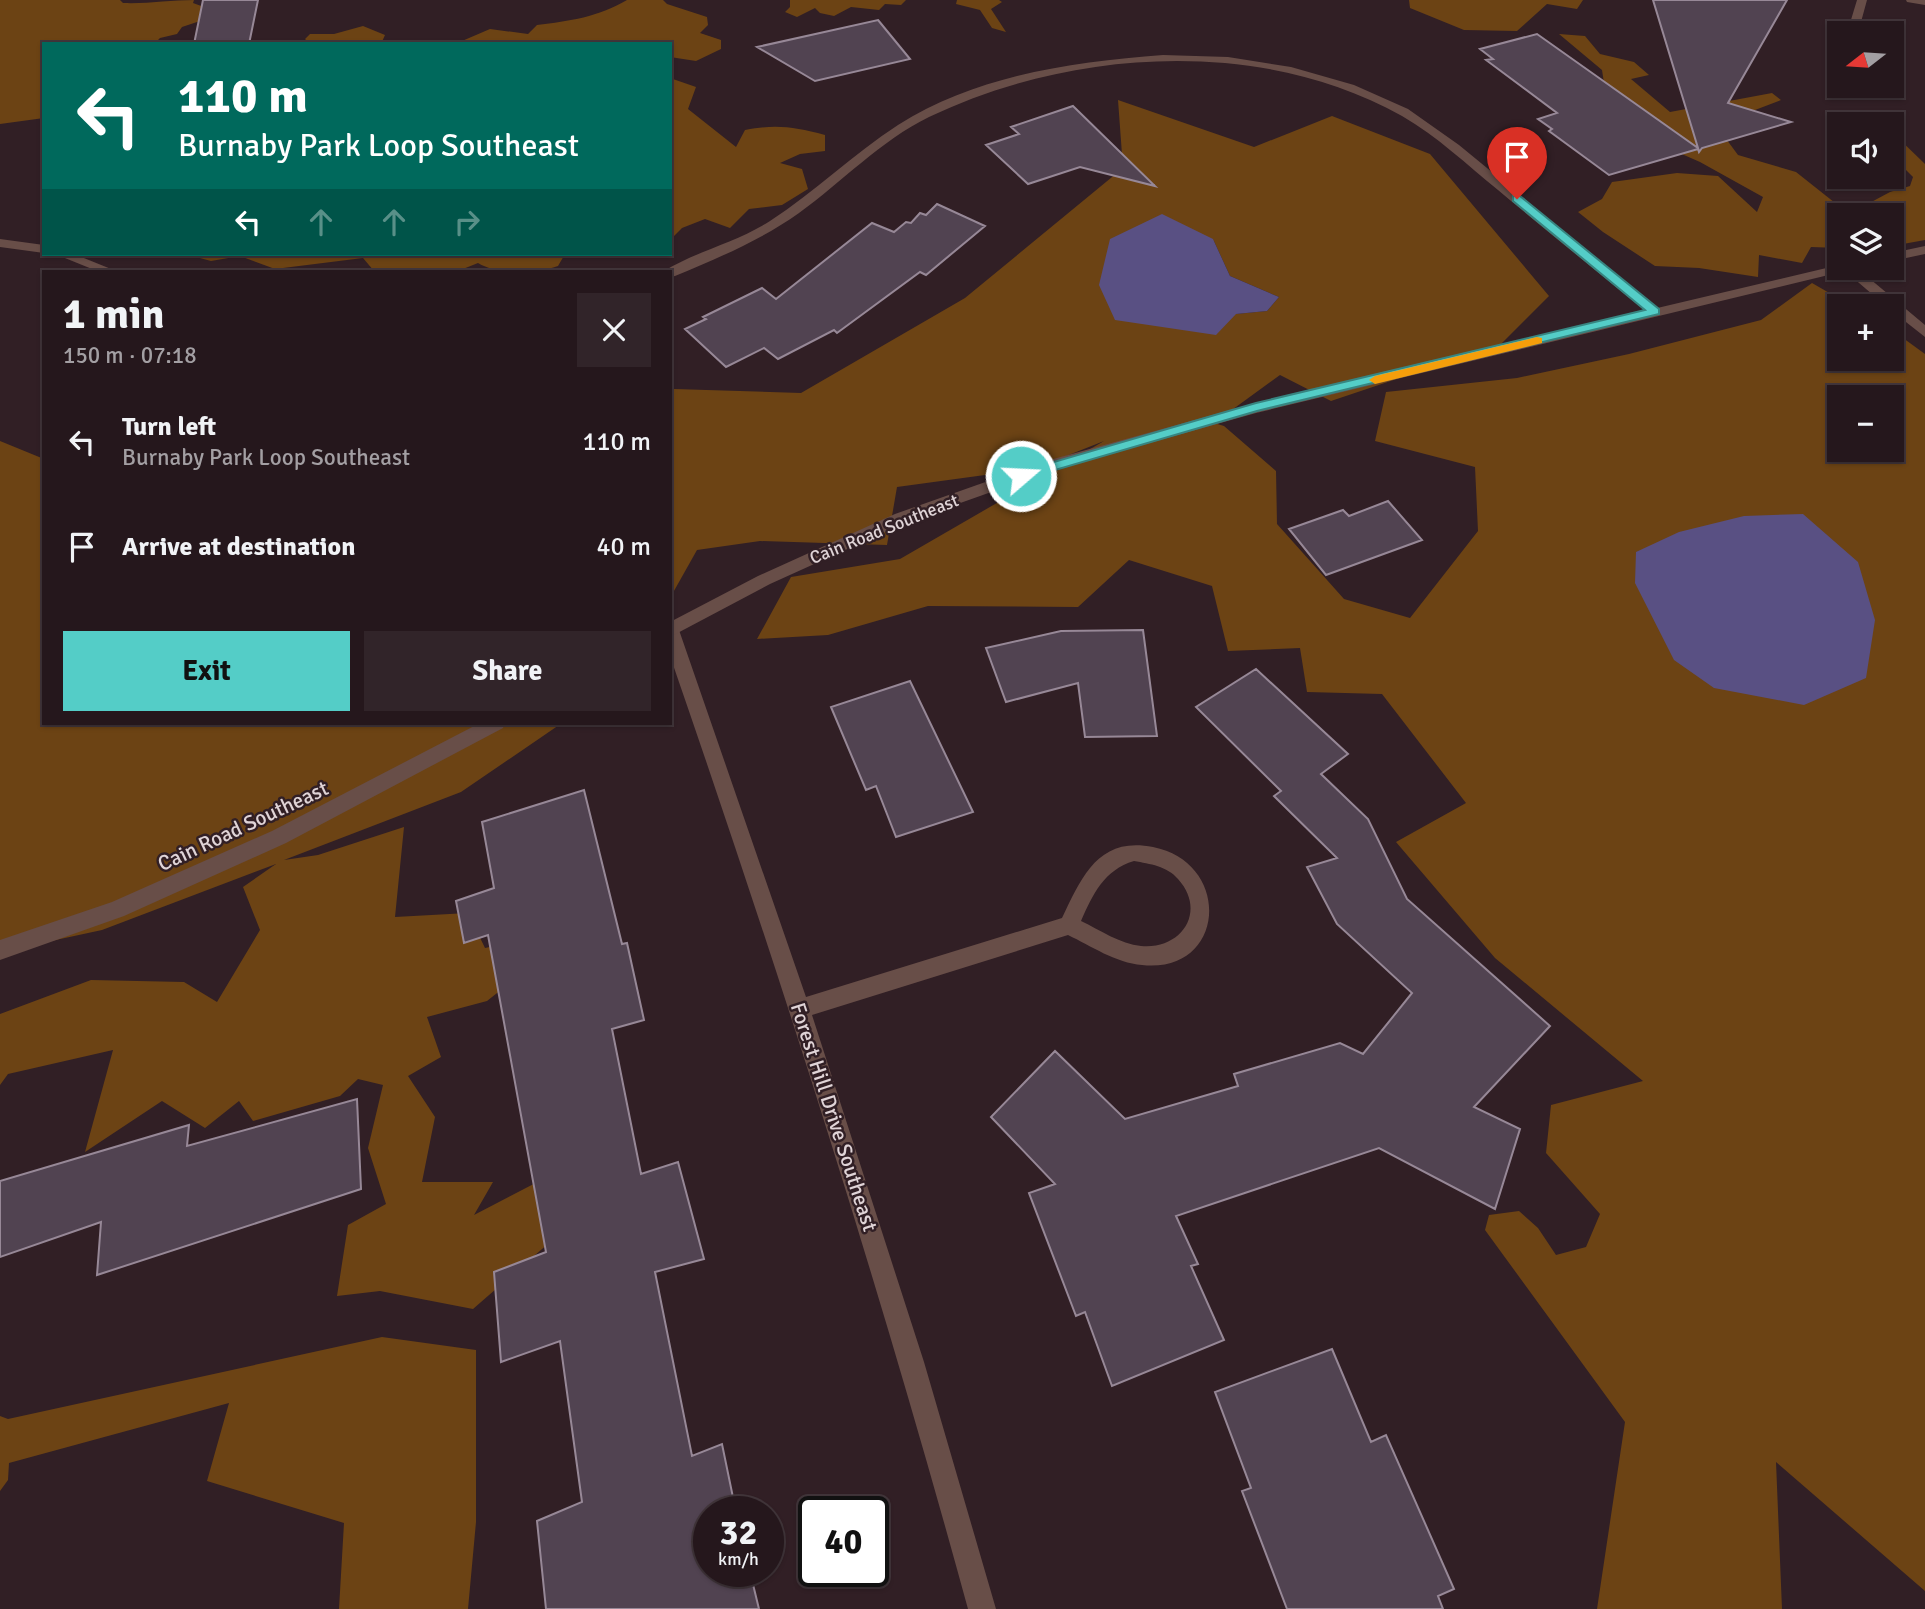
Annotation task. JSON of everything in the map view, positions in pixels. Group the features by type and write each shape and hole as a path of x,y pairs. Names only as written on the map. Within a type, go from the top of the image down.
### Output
{"street":[{"path":"1856,21 1862,0"},
{"path":"1911,0 1925,2"},
{"path":"672,272 773,225 887,137 922,116 962,98 1003,83 1111,63 1167,58 1223,59 1268,64 1314,74 1364,90 1406,113 1447,141 1654,311"},
{"path":"0,243 42,249"},
{"path":"1904,254 1925,250"},
{"path":"68,256 106,270"},
{"name":"Cain Road Southeast","path":"672,629 764,580 901,518 1045,467 1256,408 1827,271"},
{"path":"1863,280 1925,332"},
{"name":"Forest Hill Drive Southeast","path":"672,636 799,1009 926,1406 982,1609"},
{"name":"Cain Road Southeast","path":"0,950 117,909 279,837 492,725"},
{"path":"799,1009 1069,925 1126,952 1146,956 1164,954 1181,947 1193,935 1201,920 1202,903 1197,886 1178,866 1153,853 1134,852 1116,856 1101,865 1069,925"}],"shaded area":[{"path":"0,0 120,0 123,3 132,3 194,0 193,3 204,7 200,21 182,27 177,34 160,38 156,42 42,42 42,118 0,124"},
{"path":"627,0 663,0 667,4 707,17 708,25 700,33 721,40 721,49 696,61 672,57 672,42 460,42 490,29 528,34 537,25 572,20"},
{"path":"790,0 906,0 901,5 885,4 879,10 851,7 834,16 820,13 815,8 797,17 785,12 790,7"},
{"path":"957,0 999,0 1002,2 991,9 1006,32 992,28 980,10 956,4"},
{"path":"1409,0 1583,0 1577,9 1547,4 1517,31 1464,30 1410,8"},
{"path":"363,26 385,35 382,42 308,42 305,39 310,34 334,34"},
{"path":"1559,34 1585,36 1600,54 1634,62 1649,75 1631,79 1670,112 1772,93 1781,100 1755,110 1742,137 1721,132 1738,155 1796,172 1835,203 1827,203 1827,248 1811,247 1802,263 1759,255 1758,277 1699,268 1655,266 1603,232 1578,212 1602,199 1612,182 1677,173 1718,176 1757,212 1763,197 1700,162 1668,148 1604,83 1602,70"},
{"path":"672,79 696,87 688,109 736,147 745,130 756,128 785,127 825,135 825,151 800,154 780,163 802,169 808,189 782,205 749,209 730,228 705,219 682,228 672,238"},
{"path":"1118,100 1254,147 1332,116 1430,154 1549,296 1501,344 1331,401 1280,375 1214,423 1224,426 1276,471 1277,524 1344,599 1410,618 1478,531 1475,467 1375,441 1386,392 1517,378 1629,354 1761,320 1812,283 1831,294 1827,294 1827,371 1904,371 1904,339 1925,354 1925,1591 1776,1462 1782,1609 1597,1609 1625,1422 1485,1230 1489,1215 1519,1211 1538,1228 1556,1255 1586,1247 1600,1214 1546,1153 1551,1105 1643,1081 1495,958 1396,842 1466,803 1382,694 1307,692 1300,648 1228,651 1212,586 1129,560 1078,607 928,606 828,635 757,639 791,577 900,559 1104,441 1036,468 897,487 887,545 760,541 697,550 672,594 672,390 801,393 965,298 1123,168","holes":["1213,239 1230,276 1279,297 1267,311 1236,314"]},
{"path":"1904,144 1925,164 1925,240 1904,244 1904,203 1870,203 1890,192 1910,186 1913,177 1904,168"},
{"path":"1162,214 1213,239 1230,276 1279,297 1267,311 1236,314 1216,335 1115,320 1099,285 1110,239"},
{"path":"192,256 240,256 211,261"},
{"path":"240,256 564,256 558,266 542,270 496,270 478,263 460,270 373,270 363,258 275,269"},
{"path":"0,441 42,458 42,725 559,725 461,792 284,860 318,855 404,827 395,917 468,913 485,948 546,935 546,954 487,1001 427,1017 441,1057 408,1076 435,1117 422,1182 493,1182 474,1215 551,1175 557,1236 473,1309 380,1291 337,1296 348,1225 386,1204 368,1148 383,1085 358,1079 340,1096 253,1121 239,1101 205,1128 162,1101 85,1152 113,1050 8,1074 0,1085 0,1014 91,980 184,982 217,1002 260,930 243,887 276,864 102,930 0,952"},
{"path":"1803,514 1858,562 1875,620 1866,678 1804,705 1714,688 1674,660 1635,583 1636,552 1679,532 1744,516"},
{"path":"382,1337 476,1350 476,1522 468,1609 339,1609 344,1523 207,1481 229,1403 9,1463 8,1480 0,1491 0,1416 8,1419"}],"building":[{"path":"203,0 258,0 249,42 194,42"},
{"path":"1653,0 1787,0 1728,103 1791,122 1702,148 1699,152 1698,149 1609,175 1549,131 1552,129 1538,119 1557,113 1486,60 1493,59 1480,49 1537,34 1698,148"},
{"path":"878,20 910,59 815,81 757,47"},
{"path":"1073,106 1155,186 1080,167 1028,184 986,145 1019,134 1011,127"},
{"path":"937,204 985,226 926,275 920,272 837,333 834,330 778,359 764,348 726,367 685,329 706,319 703,317 762,288 776,299 872,223 894,232 906,222 911,223 920,213 926,215"},
{"path":"1388,501 1422,540 1326,575 1289,529 1343,510 1349,516"},
{"path":"1143,630 1157,736 1085,737 1078,683 1006,702 986,648 1061,631"},
{"path":"1256,669 1348,754 1321,774 1368,819 1407,899 1550,1026 1474,1107 1520,1129 1495,1209 1379,1148 1176,1216 1198,1264 1191,1266 1224,1340 1112,1386 1085,1312 1076,1316 1029,1193 1055,1184 991,1117 1055,1051 1125,1119 1238,1086 1234,1074 1340,1043 1363,1054 1412,993 1337,924 1307,867 1337,858 1274,796 1281,791 1196,707"},
{"path":"910,681 973,812 896,837 876,786 866,790 831,707"},
{"path":"584,790 622,944 627,943 644,1020 612,1029 641,1174 678,1162 704,1259 655,1272 692,1456 722,1444 733,1496 693,1496 693,1587 754,1587 759,1609 546,1609 537,1521 582,1502 560,1341 501,1362 494,1272 546,1252 488,935 464,943 456,901 494,888 482,822"},
{"path":"357,1099 361,1189 97,1275 101,1222 0,1257 0,1181 189,1125 187,1146"},
{"path":"1332,1349 1371,1442 1386,1435 1454,1589 1438,1596 1443,1609 1287,1609 1242,1491 1251,1488 1215,1392"}],"slow traffic":[{"path":"1375,380 1537,340"}],"route":[{"path":"1021,476 1256,408 1654,311 1517,199"}]}
